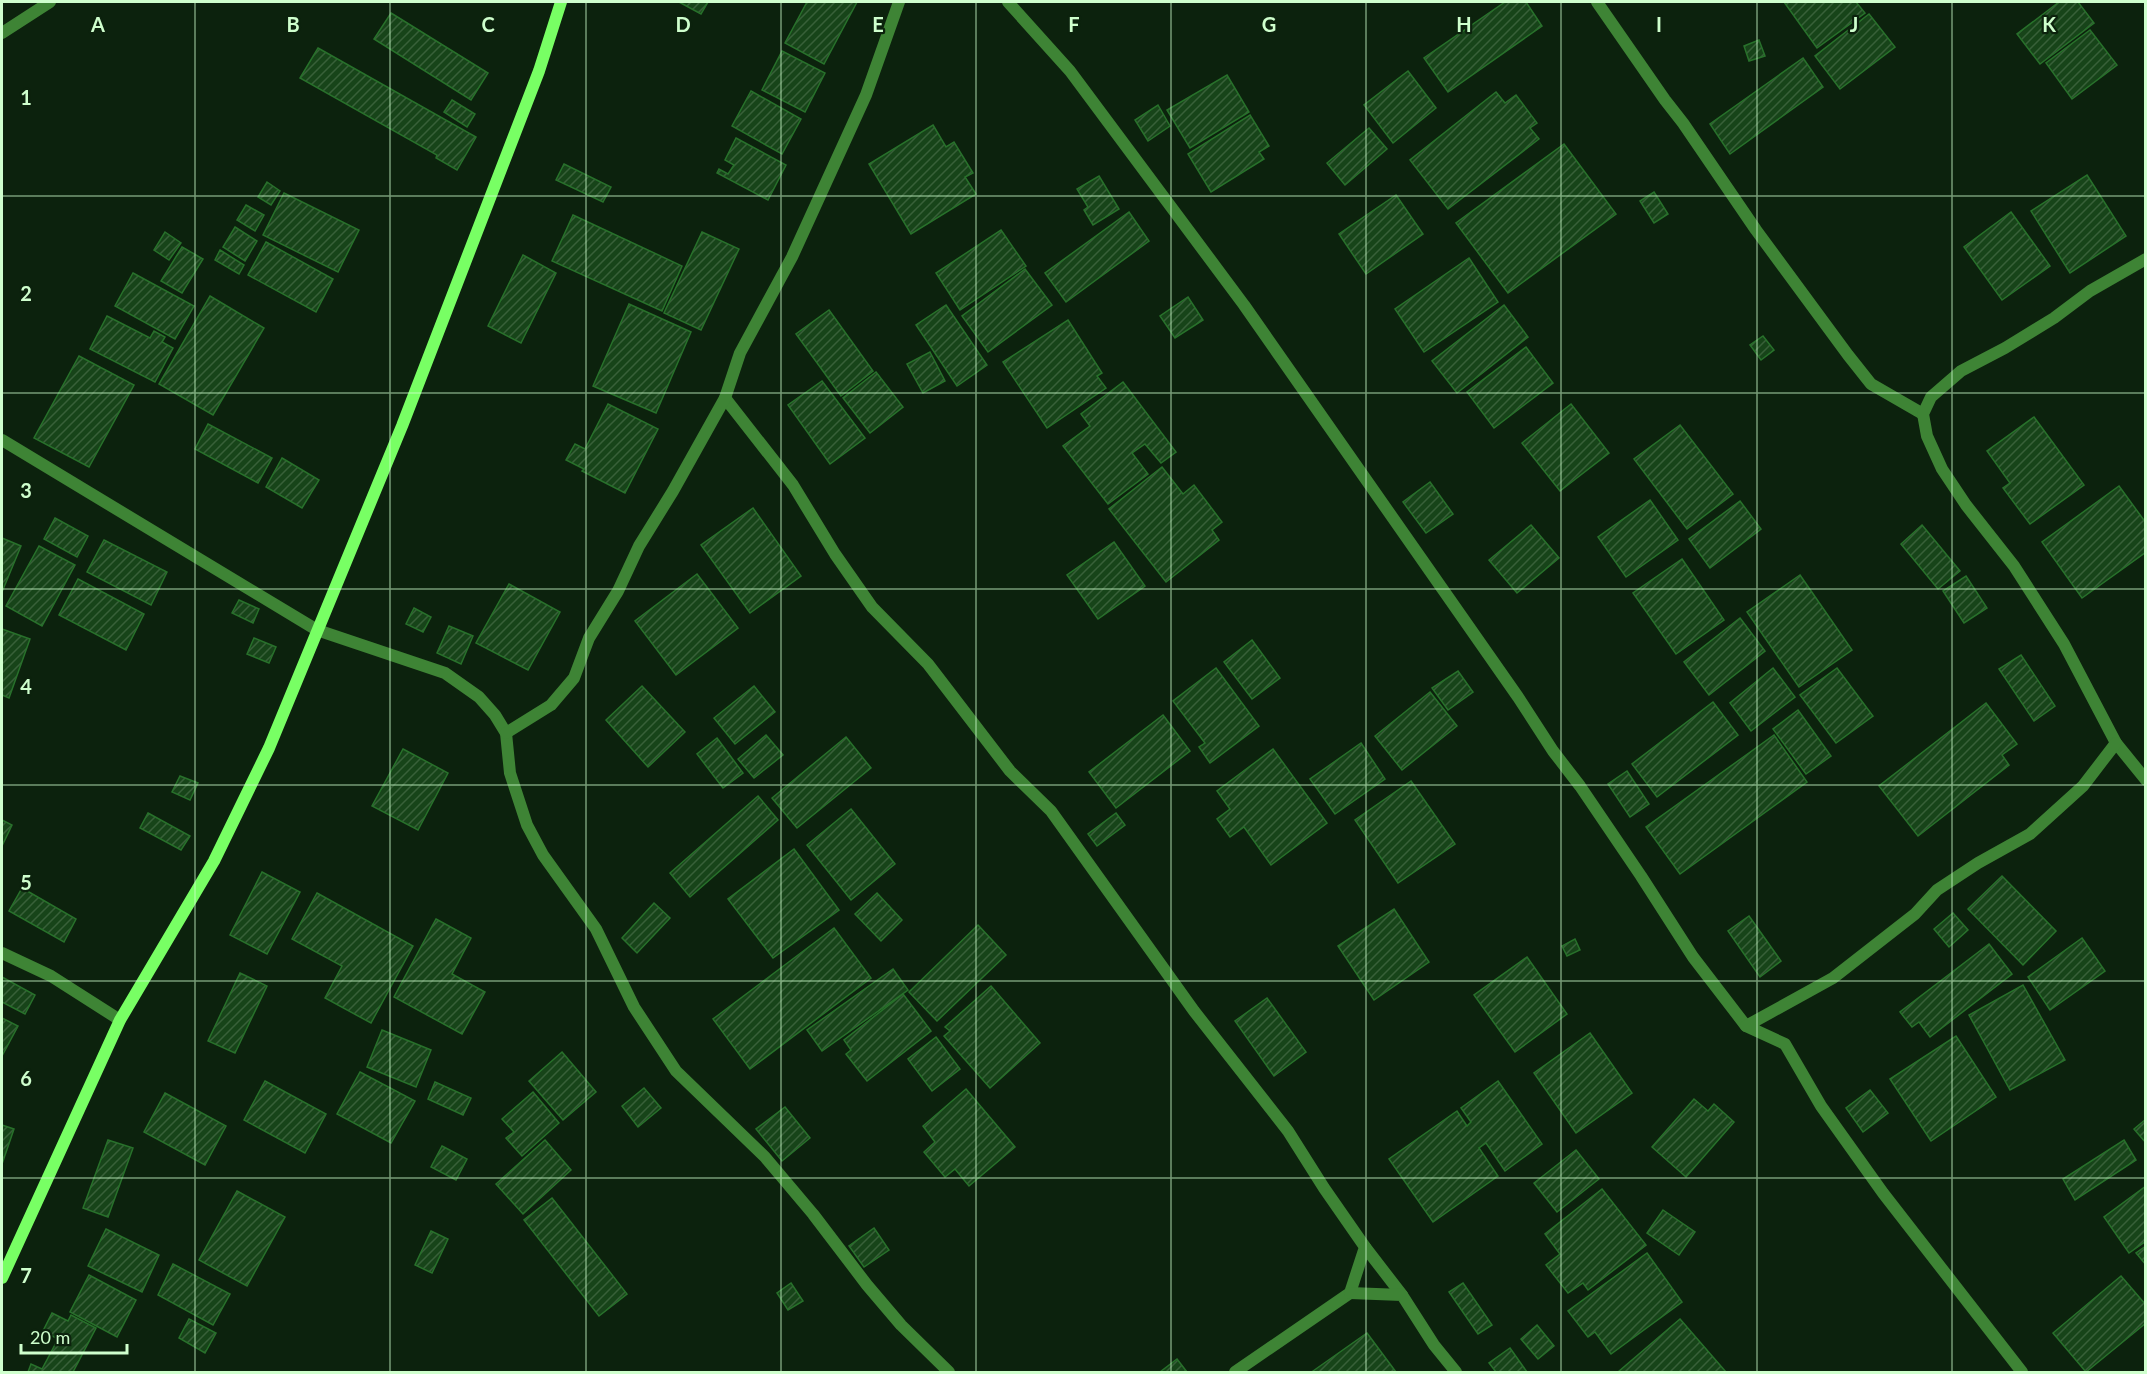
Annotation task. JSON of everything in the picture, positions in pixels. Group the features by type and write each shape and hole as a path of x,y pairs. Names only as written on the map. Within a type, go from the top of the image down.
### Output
{"street":[{"path":"2,33 50,2"},
{"path":"2,1278 120,1020 214,861 269,748 406,415 539,71 561,2"},
{"path":"506,733 551,705 574,678 590,638 618,591 639,546 673,491 724,399 741,353 792,257 866,96 898,2"},
{"path":"1008,2 1070,71 1244,305 1518,697 1553,751 1580,786 1693,957 1746,1026 1785,1044 1821,1106 1876,1183 2022,1372"},
{"path":"1597,2 1756,230 1848,355 1871,384 1923,414"},
{"path":"2145,259 2090,291 2054,318 2006,348 1961,371 1931,398 1923,414 1927,436 1942,469 1966,505 2014,567 2064,644 2116,743 2145,780"},
{"path":"724,399 793,485 835,554 872,607 928,664 1010,771 1050,811 1194,1011 1288,1131 1324,1188 1402,1295 1434,1345 1456,1372"},
{"path":"2,440 317,630 445,673 479,697 495,715 506,733 510,773 527,825 543,855 596,929 634,1007 676,1071 765,1157 901,1325 949,1372"},
{"path":"1746,1026 1833,978 1915,914 1938,890 1978,863 2030,834 2083,786 2116,743"},
{"path":"2,954 51,976 120,1020"},
{"path":"1350,1293 1365,1246"},
{"path":"1235,1372 1350,1293 1402,1295"}],"building":[{"path":"679,2 708,2 701,14"},
{"path":"807,2 857,2 824,64 785,43"},
{"path":"1505,2 1526,2 1542,26 1448,92 1424,58"},
{"path":"1784,2 1856,2 1865,13 1817,48"},
{"path":"2059,2 2078,2 2094,23 2040,64 2017,34"},
{"path":"391,13 488,73 471,100 374,39"},
{"path":"1869,14 1895,47 1840,89 1815,56"},
{"path":"2090,30 2117,65 2072,99 2046,63"},
{"path":"1759,40 1765,56 1749,61 1744,46"},
{"path":"318,48 476,137 457,170 436,158 437,155 300,78"},
{"path":"782,51 825,73 805,112 762,90"},
{"path":"1803,58 1823,87 1730,154 1710,124"},
{"path":"1408,71 1436,108 1393,143 1364,105"},
{"path":"1227,75 1249,112 1190,148 1167,110"},
{"path":"751,91 801,119 782,154 732,126"},
{"path":"1496,92 1505,103 1516,95 1537,123 1530,128 1539,139 1448,209 1410,160"},
{"path":"452,100 475,114 467,127 444,112"},
{"path":"1158,105 1170,126 1148,141 1135,120"},
{"path":"1250,115 1269,146 1259,152 1264,159 1211,192 1188,154"},
{"path":"933,125 946,147 954,142 973,173 965,177 976,194 911,234 869,164"},
{"path":"1369,128 1387,149 1345,185 1327,163"},
{"path":"736,138 786,165 768,200 717,173 719,169 728,174 734,165 725,160"},
{"path":"1564,144 1616,214 1508,293 1456,223"},
{"path":"564,164 611,187 603,202 556,180"},
{"path":"2087,175 2126,236 2070,273 2031,211"},
{"path":"1099,176 1119,209 1093,225 1084,210 1088,207 1077,189"},
{"path":"267,182 280,191 271,205 258,197"},
{"path":"1654,192 1668,214 1654,223 1640,201"},
{"path":"284,193 359,230 338,272 263,235"},
{"path":"1396,195 1423,234 1366,274 1339,234"},
{"path":"246,205 264,215 255,231 237,220"},
{"path":"1129,212 1149,241 1066,302 1045,273"},
{"path":"2011,212 2050,266 2002,300 1964,247"},
{"path":"573,215 682,266 662,311 552,261"},
{"path":"235,227 257,241 245,261 223,247"},
{"path":"1001,230 1026,266 960,310 936,273"},
{"path":"165,232 181,243 169,260 154,250"},
{"path":"702,232 739,249 701,330 664,313"},
{"path":"266,242 333,279 316,312 248,275"},
{"path":"182,247 203,259 182,293 161,281"},
{"path":"220,250 244,265 239,274 215,260"},
{"path":"523,255 556,273 521,343 488,326"},
{"path":"1469,258 1498,302 1424,352 1395,309"},
{"path":"1025,269 1052,305 988,352 962,316"},
{"path":"133,273 194,306 175,339 115,306"},
{"path":"210,296 264,328 213,415 159,384"},
{"path":"1188,297 1203,320 1175,338 1160,316"},
{"path":"629,304 691,332 656,413 593,386"},
{"path":"946,305 987,365 957,386 916,325"},
{"path":"1504,305 1528,337 1457,393 1432,361"},
{"path":"829,310 873,371 841,396 796,334"},
{"path":"107,316 150,338 154,331 165,337 162,342 173,348 155,382 90,349"},
{"path":"1068,320 1102,373 1097,376 1106,388 1047,428 1003,362"},
{"path":"1763,336 1774,350 1761,360 1750,345"},
{"path":"1526,347 1553,383 1494,428 1467,392"},
{"path":"930,352 945,381 923,393 907,364"},
{"path":"79,356 134,385 89,467 34,438"},
{"path":"876,372 903,407 870,433 843,398"},
{"path":"822,381 865,438 830,464 788,405"},
{"path":"1123,382 1176,452 1161,463 1145,444 1132,453 1148,474 1108,504 1063,446 1090,426 1081,414"},
{"path":"608,404 658,429 625,493 566,460 575,444 585,449"},
{"path":"1571,404 1609,453 1560,491 1522,443"},
{"path":"2034,417 2084,485 2030,524 2003,488 2010,483 1987,451"},
{"path":"208,424 272,458 258,483 195,449"},
{"path":"1680,425 1733,494 1687,529 1634,459"},
{"path":"282,458 319,480 302,508 266,487"},
{"path":"1162,467 1183,494 1194,485 1222,522 1212,530 1219,540 1166,582 1109,509"},
{"path":"1430,482 1453,514 1426,533 1403,502"},
{"path":"2119,486 2146,523 2146,552 2082,598 2042,542"},
{"path":"1650,500 1678,540 1626,577 1598,537"},
{"path":"1740,501 1761,529 1710,568 1689,539"},
{"path":"753,508 801,576 750,613 701,545"},
{"path":"55,518 88,536 77,557 44,539"},
{"path":"1531,525 1559,558 1517,593 1489,560"},
{"path":"1922,525 1960,571 1938,589 1901,544"},
{"path":"2,538 21,546 2,592"},
{"path":"104,540 167,572 151,605 87,572"},
{"path":"1114,542 1145,586 1098,619 1067,575"},
{"path":"39,546 75,565 42,626 6,606"},
{"path":"1682,559 1724,620 1676,654 1633,593"},
{"path":"697,574 738,628 676,675 635,621"},
{"path":"1800,575 1852,650 1799,687 1747,612"},
{"path":"1966,576 1987,608 1964,623 1943,591"},
{"path":"78,579 144,614 126,650 59,615"},
{"path":"509,584 560,612 528,670 476,643"},
{"path":"239,600 259,609 253,623 232,613"},
{"path":"414,608 431,617 423,632 406,624"},
{"path":"1740,618 1765,651 1709,695 1684,662"},
{"path":"449,626 473,636 461,664 437,653"},
{"path":"2,629 30,639 9,698 2,695"},
{"path":"254,638 276,647 269,663 247,654"},
{"path":"1252,640 1280,678 1252,699 1224,662"},
{"path":"2021,655 2055,706 2034,721 1999,669"},
{"path":"1216,668 1259,726 1210,763 1199,747 1205,743 1173,701"},
{"path":"1773,668 1795,697 1751,731 1730,703"},
{"path":"1837,668 1873,716 1836,743 1800,695"},
{"path":"1458,671 1473,692 1448,710 1432,688"},
{"path":"642,686 685,732 648,767 606,720"},
{"path":"754,686 775,712 735,744 714,718"},
{"path":"1430,692 1457,726 1402,770 1375,736"},
{"path":"1713,702 1738,735 1657,797 1632,764"},
{"path":"1986,703 2017,744 2002,755 2009,765 1918,836 1879,786"},
{"path":"1798,710 1831,756 1806,774 1773,729"},
{"path":"1163,715 1190,751 1116,808 1089,772"},
{"path":"766,735 783,755 754,778 738,759"},
{"path":"1774,735 1807,782 1680,874 1646,827"},
{"path":"846,737 871,768 797,828 772,798"},
{"path":"717,738 743,773 723,788 697,754"},
{"path":"1361,743 1385,779 1335,814 1310,779"},
{"path":"403,749 448,773 418,830 372,806"},
{"path":"1273,749 1327,823 1271,865 1244,827 1230,837 1217,819 1230,809 1217,791"},
{"path":"1627,771 1649,804 1630,817 1608,784"},
{"path":"180,776 198,783 190,800 172,792"},
{"path":"1411,781 1455,844 1398,883 1355,820"},
{"path":"758,796 778,820 690,897 670,873"},
{"path":"851,809 895,864 851,900 807,845"},
{"path":"148,813 190,836 181,850 140,828"},
{"path":"1116,813 1125,825 1097,846 1088,834"},
{"path":"2,820 12,825 2,846"},
{"path":"794,849 839,910 773,958 728,899"},
{"path":"262,872 300,892 267,954 230,935"},
{"path":"2002,876 2056,931 2023,965 1968,909"},
{"path":"22,888 76,919 64,942 9,911"},
{"path":"317,893 413,946 371,1023 325,998 342,966 292,939"},
{"path":"877,893 902,920 881,941 855,914"},
{"path":"654,903 670,918 637,953 622,938"},
{"path":"1394,909 1429,962 1374,1000 1338,946"},
{"path":"1953,913 1968,930 1949,947 1934,929"},
{"path":"1749,916 1781,961 1760,977 1728,931"},
{"path":"436,919 471,938 452,974 485,992 462,1034 394,997"},
{"path":"978,925 1006,955 937,1021 909,992"},
{"path":"834,928 871,978 750,1069 713,1019"},
{"path":"2082,938 2105,971 2050,1010 2028,977"},
{"path":"1575,939 1580,950 1567,956 1562,946"},
{"path":"1989,944 2012,974 1930,1037 1919,1022 1912,1027 1900,1012"},
{"path":"1527,957 1567,1014 1515,1052 1474,995"},
{"path":"893,969 908,990 822,1051 807,1030"},
{"path":"240,973 267,986 235,1053 208,1041"},
{"path":"2,977 35,995 25,1014 2,1002"},
{"path":"2023,985 2065,1060 2010,1090 1969,1015"},
{"path":"991,986 1040,1043 990,1088 944,1036 950,1031 945,1027"},
{"path":"903,994 931,1031 867,1081 846,1054 851,1050 844,1040"},
{"path":"1267,998 1306,1052 1274,1076 1235,1021"},
{"path":"2,1018 18,1026 2,1056"},
{"path":"382,1030 431,1050 416,1087 367,1067"},
{"path":"1590,1033 1632,1093 1576,1133 1534,1073"},
{"path":"1956,1036 1996,1097 1931,1141 1890,1079"},
{"path":"936,1037 960,1069 932,1091 908,1059"},
{"path":"562,1052 596,1092 563,1120 529,1081"},
{"path":"360,1072 415,1101 391,1143 337,1114"},
{"path":"265,1081 326,1114 305,1153 244,1120"},
{"path":"1498,1081 1542,1144 1505,1171 1486,1143 1479,1148 1498,1176 1433,1222 1389,1159 1457,1111 1467,1126 1471,1122 1461,1108"},
{"path":"435,1082 471,1098 463,1115 428,1099"},
{"path":"644,1088 661,1108 638,1127 622,1106"},
{"path":"966,1089 1015,1147 969,1186 955,1169 945,1177 924,1152 935,1142 923,1126"},
{"path":"1870,1090 1888,1113 1863,1132 1846,1108"},
{"path":"533,1092 559,1123 522,1156 506,1138 514,1132 502,1119"},
{"path":"165,1093 226,1126 205,1165 144,1132"},
{"path":"1694,1099 1708,1111 1714,1104 1734,1122 1686,1177 1652,1147"},
{"path":"785,1107 810,1138 782,1161 756,1129"},
{"path":"2146,1119 2146,1143 2134,1129"},
{"path":"2,1125 14,1129 2,1164"},
{"path":"108,1140 133,1148 108,1217 83,1208"},
{"path":"545,1140 571,1170 523,1214 496,1184"},
{"path":"2124,1140 2136,1160 2075,1200 2063,1179"},
{"path":"442,1146 467,1159 456,1180 431,1167"},
{"path":"1576,1150 1599,1179 1557,1212 1534,1183"},
{"path":"2146,1186 2146,1241 2129,1253 2104,1217"},
{"path":"1602,1189 1646,1245 1588,1290 1583,1283 1568,1293 1546,1265 1560,1254 1545,1234"},
{"path":"237,1191 285,1217 247,1286 199,1260"},
{"path":"552,1198 627,1294 599,1316 524,1220"},
{"path":"1663,1210 1695,1232 1679,1255 1647,1233"},
{"path":"874,1228 889,1250 864,1267 849,1246"},
{"path":"106,1229 159,1255 142,1292 88,1266"},
{"path":"431,1231 448,1239 432,1273 415,1265"},
{"path":"2146,1246 2146,1265 2136,1253"},
{"path":"1647,1253 1682,1302 1611,1354 1595,1332 1588,1337 1568,1311"},
{"path":"173,1264 230,1294 213,1325 158,1295"},
{"path":"89,1275 136,1300 117,1337 70,1312"},
{"path":"2121,1276 2146,1305 2146,1323 2086,1372 2053,1333"},
{"path":"791,1283 803,1301 788,1310 777,1293"},
{"path":"1463,1283 1492,1325 1478,1334 1449,1292"},
{"path":"52,1313 68,1321 71,1315 96,1328 73,1372 28,1372 31,1364 42,1369 58,1339 43,1331"},
{"path":"189,1319 216,1333 205,1353 179,1338"},
{"path":"1680,1319 1726,1372 1618,1372"},
{"path":"1537,1325 1554,1346 1538,1359 1521,1339"},
{"path":"1367,1333 1396,1372 1313,1371"},
{"path":"1510,1348 1527,1372 1496,1372 1489,1363"},
{"path":"1177,1359 1187,1372 1160,1372"}]}
